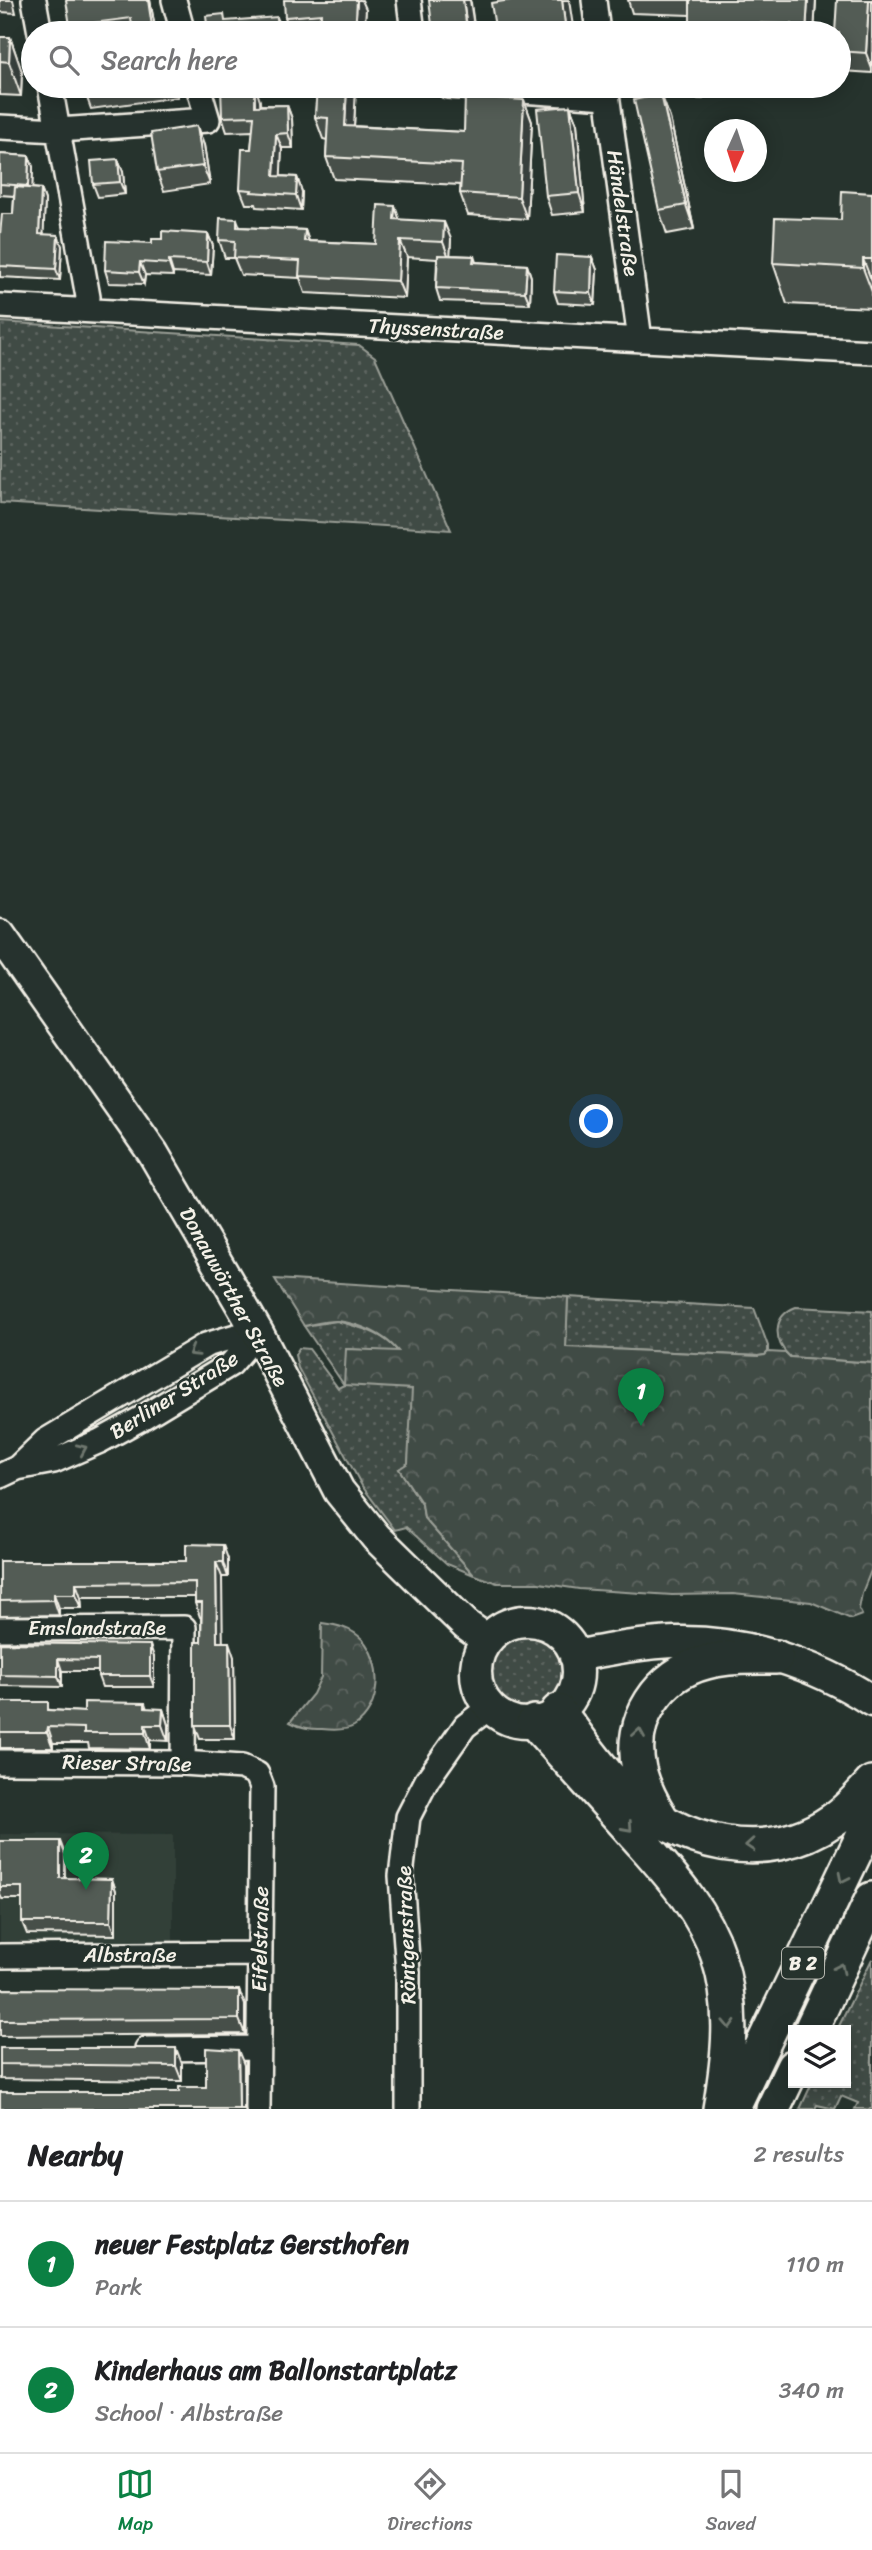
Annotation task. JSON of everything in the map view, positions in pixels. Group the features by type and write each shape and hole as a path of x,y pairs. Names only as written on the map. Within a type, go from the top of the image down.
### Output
{"highway":[{"path":"662,1820 643,1782 636,1753 640,1723 651,1700 676,1675 705,1662 726,1658 776,1657"},
{"path":"546,1716 623,1791 662,1820 691,1836 721,1845 749,1846 800,1837 832,1821 872,1783"},
{"path":"546,1716 688,1896 709,1931 718,1955 728,2001 730,2049 720,2109"},
{"name":"B 2","path":"732,2109 872,1816"},
{"name":"B 2","path":"813,2025 872,1899"},
{"path":"773,2109 788,2078"}],"main road":[{"name":"Donauwörther Straße","path":"0,935 153,1153 258,1333 339,1491 376,1537 466,1625 487,1640"},
{"path":"537,1622 561,1634 575,1656 578,1673 574,1690 546,1716 508,1719 490,1707 478,1688 476,1670 480,1653 495,1632 511,1623 537,1622"},
{"path":"575,1656 655,1644 704,1642 729,1645 776,1657 842,1683 872,1701"}],"street":[{"path":"34,0 38,21"},
{"path":"174,0 180,21"},
{"path":"409,0 412,21"},
{"path":"594,0 597,21"},
{"path":"52,98 85,284 86,310"},
{"path":"0,127 58,130 208,120 202,98"},
{"name":"Händelstraße","path":"607,98 640,340"},
{"name":"Thyssenstraße","path":"0,306 872,352"},
{"name":"Berliner Straße","path":"9,1472 45,1441 206,1345 258,1333"},
{"name":"Emslandstraße","path":"0,1629 184,1628 184,1763"},
{"name":"Röntgenstraße","path":"408,2109 408,1972 401,1876 408,1817 427,1780 465,1726 490,1707"},
{"name":"Rieser Straße","path":"0,1762 184,1763 242,1767 254,1771"},
{"name":"Eifelstraße","path":"254,1771 262,1787 258,2109"},
{"name":"Albstraße","path":"0,1956 260,1954"},
{"path":"124,2049 259,2048"}],"shaded area":[{"path":"0,1834 173,1835 173,1946 0,1945"}],"green space":[{"path":"0,322 359,345 375,357 451,530 0,503"},
{"path":"275,1279 568,1297 566,1347 758,1356 768,1352 786,1353 790,1357 872,1363 872,1568 862,1593 859,1609 862,1615 851,1619 811,1602 733,1594 672,1595 579,1589 539,1583 497,1583 474,1575 424,1518 422,1504 399,1469 408,1463 412,1389 344,1385 346,1349 398,1351 379,1335 346,1322 334,1321 304,1326"},
{"path":"568,1297 754,1308 768,1352 758,1356 566,1347"},
{"path":"796,1307 872,1311 872,1363 790,1357 780,1344 778,1329 783,1316"},
{"path":"337,1321 378,1335 399,1352 346,1349 413,1389 408,1464 399,1469 422,1504 424,1518 474,1575 447,1564 406,1527 395,1530 362,1486 298,1368 295,1355 299,1348 309,1349 338,1388 344,1385 304,1326"},
{"path":"322,1623 344,1628 358,1635 374,1660 376,1685 370,1708 363,1718 347,1729 310,1728 290,1722 313,1694 321,1677"},
{"path":"526,1630 549,1637 561,1649 568,1672 561,1695 549,1707 526,1714 503,1707 491,1695 484,1672 491,1649 503,1637"},
{"path":"872,1959 872,2109 855,2109 858,2103 841,2096 835,2109 817,2105 815,2109 800,2109 810,2088 851,2088 851,2025 839,2025"}],"building":[{"path":"66,0 148,0 151,21 131,21 131,18 69,21"},
{"path":"284,0 357,0 356,21 321,21 321,14 285,17"},
{"path":"429,0 463,0 466,21 432,21"},
{"path":"511,0 562,0 565,21 494,21 491,3"},
{"path":"690,0 808,0 807,21 690,21"},
{"path":"837,0 869,0 866,53 851,52 851,21 836,21"},
{"path":"224,14 225,21 207,21 206,16"},
{"path":"277,17 277,21 225,21"},
{"path":"0,37 10,37 9,62 0,61"},
{"path":"221,98 255,98 255,106 287,105 288,133 276,134 274,176 297,177 296,195 240,189 242,149 251,149 254,116 222,117"},
{"path":"316,98 346,98 345,126 464,132 465,98 524,100 519,197 460,193 462,164 326,157 328,118 315,117"},
{"path":"662,98 686,205 659,210 634,100"},
{"path":"570,106 579,193 546,196 537,109"},
{"path":"197,126 203,166 157,172 151,133"},
{"path":"0,154 29,156 28,186 0,184"},
{"path":"118,159 120,182 93,184 91,161"},
{"path":"15,187 41,189 39,234 58,235 56,269 0,266 2,214 13,214"},
{"path":"842,191 872,193 872,259 863,259 863,268 773,263 775,218 841,220"},
{"path":"378,205 395,206 394,219 444,222 443,242 400,240 398,281 299,276 300,261 234,258 235,241 219,240 220,218 237,219 237,227 305,230 304,241 376,244"},
{"path":"162,231 208,234 207,262 140,262 139,272 105,270 106,241 152,243 152,239 162,239"},
{"path":"438,255 474,256 473,262 527,265 525,292 436,288"},
{"path":"556,255 592,257 591,293 554,291"},
{"path":"186,1544 223,1545 223,1562 216,1562 217,1642 229,1642 230,1725 195,1725 195,1642 201,1642 202,1603 195,1603 195,1582 76,1583 76,1594 54,1594 54,1600 0,1601 0,1561 186,1561"},
{"path":"0,1643 150,1645 150,1676 98,1676 98,1660 58,1659 58,1676 0,1675"},
{"path":"0,1702 48,1702 48,1710 84,1712 84,1702 145,1703 145,1708 163,1709 162,1725 145,1725 145,1733 84,1733 84,1728 48,1727 47,1732 0,1732"},
{"path":"0,1841 60,1841 60,1878 112,1879 111,1922 22,1922 22,1887 0,1887"},
{"path":"0,1989 239,1990 239,2019 0,2020"},
{"path":"0,2048 176,2048 176,2066 0,2064"},
{"path":"206,2048 238,2050 239,2109 0,2109 0,2092 179,2092 179,2087 206,2087"}],"place":[{"name":"neuer Festplatz Gersthofen","path":"641,1426"},
{"name":"Kinderhaus am Ballonstartplatz","path":"86,1890"}]}
